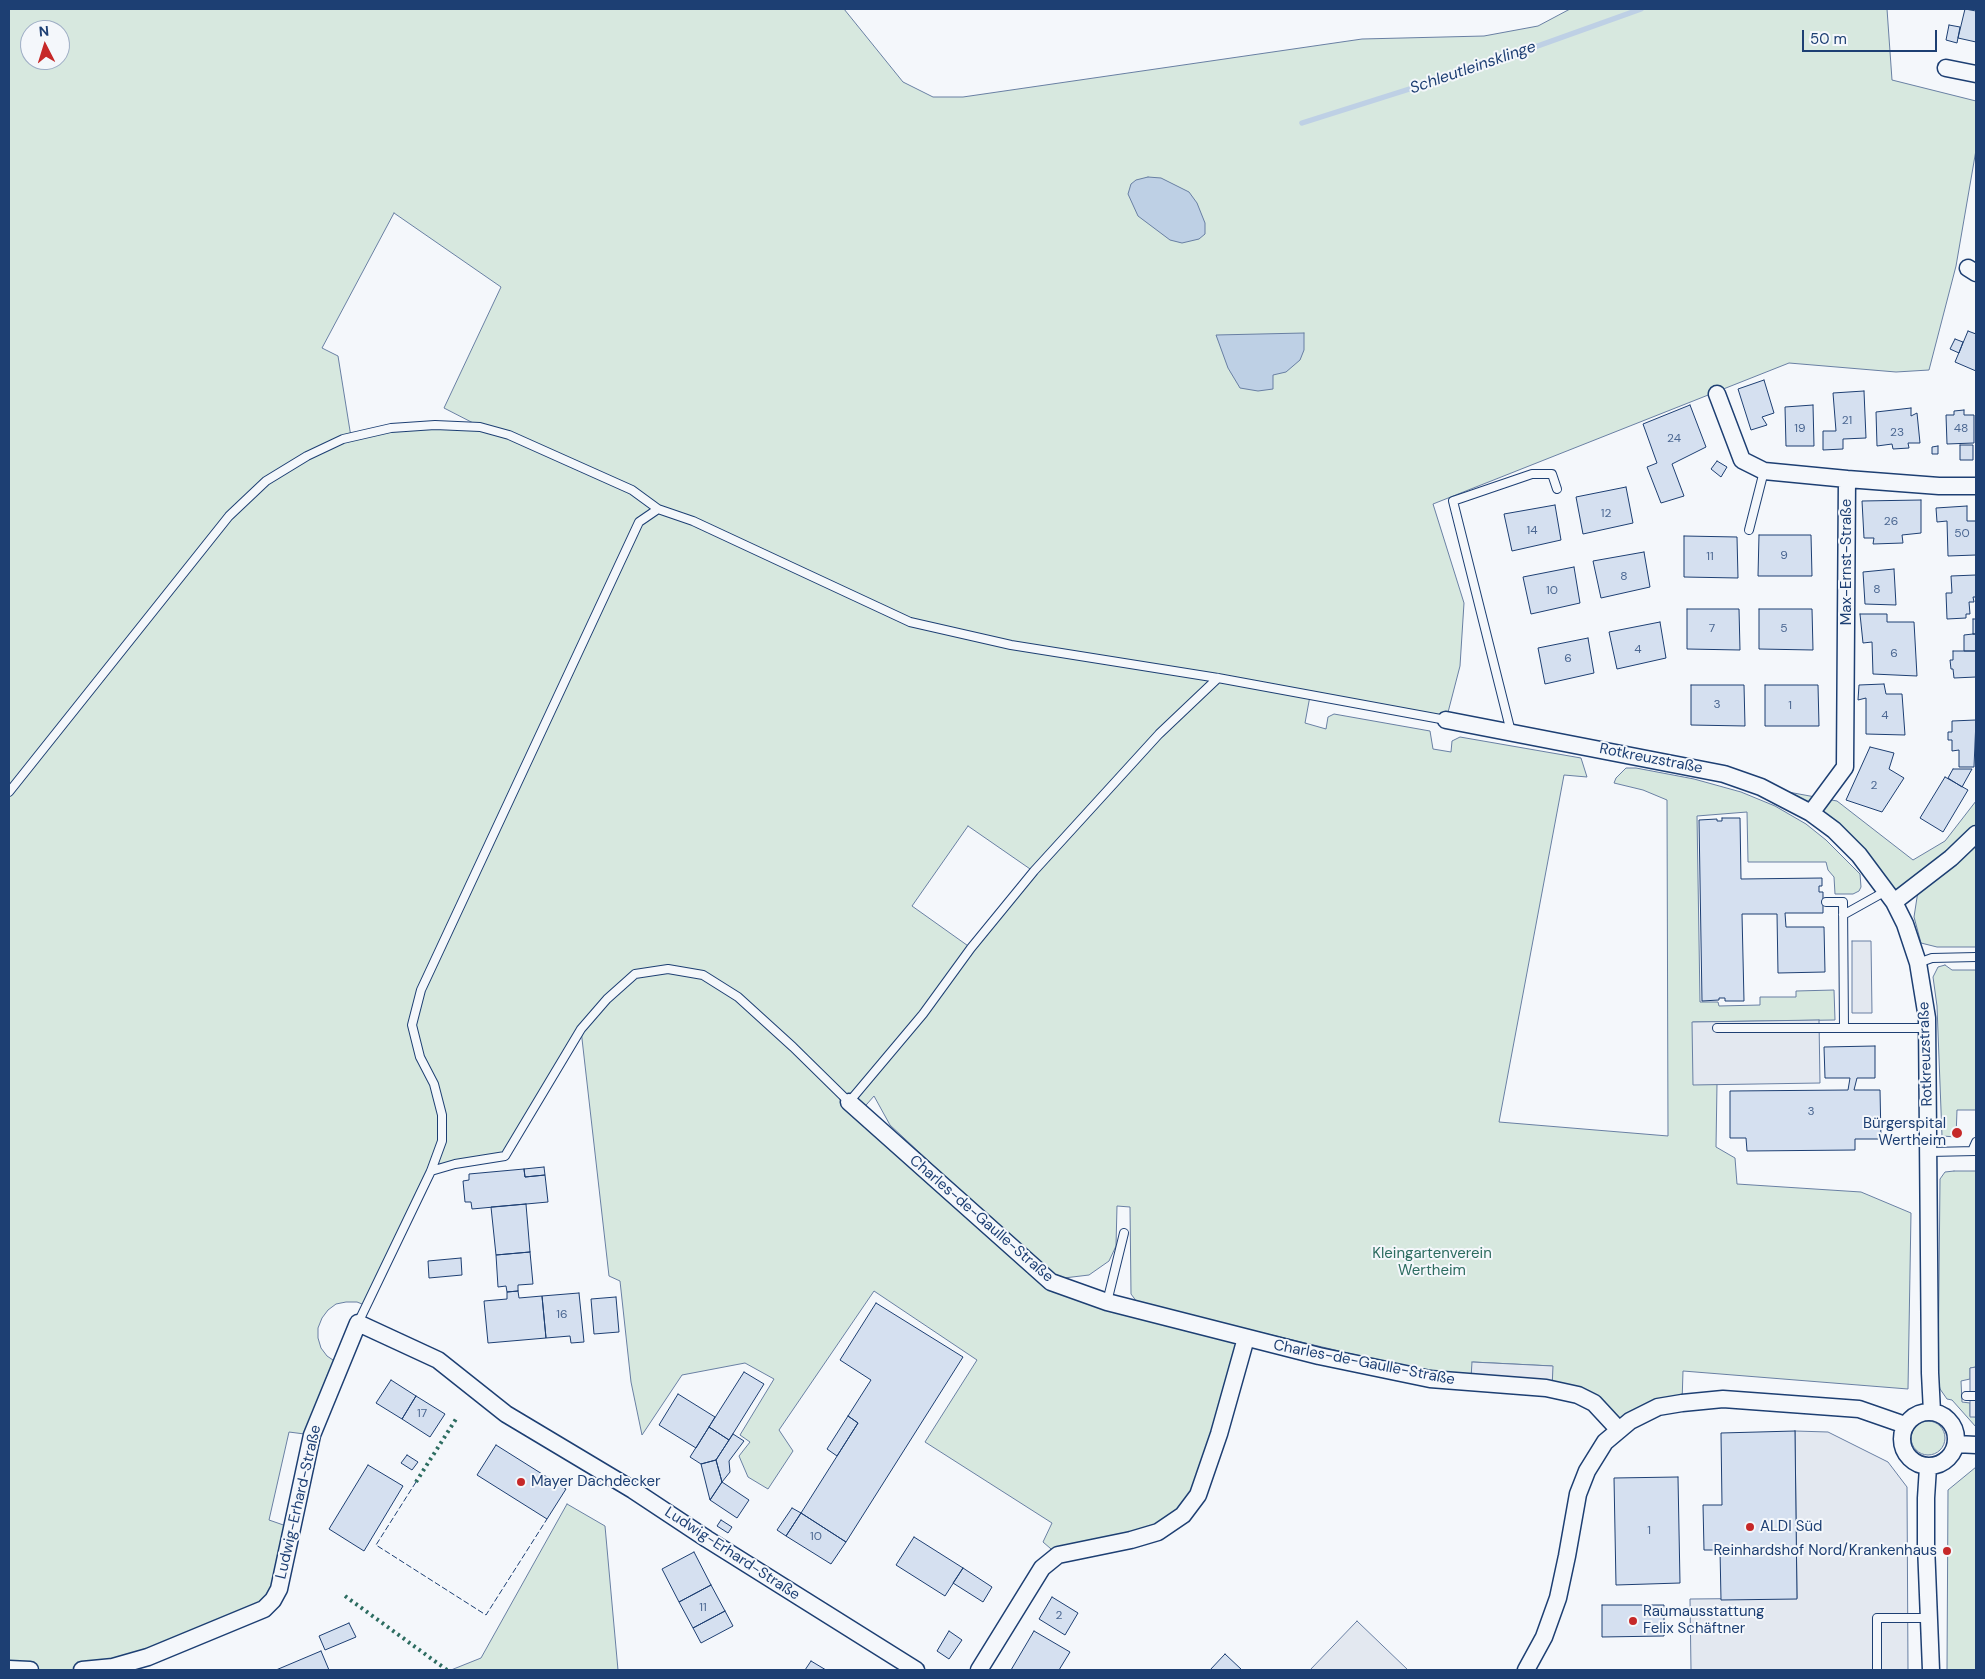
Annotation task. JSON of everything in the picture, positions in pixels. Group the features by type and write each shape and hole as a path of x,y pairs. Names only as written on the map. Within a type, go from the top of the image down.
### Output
{"street":[{"path":"1946,68 1976,74"},
{"name":"Max-Ernst-Straße","path":"1717,394 1742,460 1764,471 1847,479 1844,767 1812,813"},
{"path":"1847,479 1939,486 1976,486"},
{"name":"Rotkreuzstraße","path":"1446,720 1724,774 1762,787 1812,813 1834,830 1859,855 1890,896 1905,924 1918,963 1927,1028 1932,1412"},
{"path":"1890,896 1951,858 1976,834"},
{"name":"Charles-de-Gaulle-Straße","path":"849,1102 1051,1282 1107,1302 1246,1338 1430,1379 1546,1388 1578,1395 1594,1404 1620,1430"},
{"name":"Ludwig-Erhard-Straße","path":"82,1670 113,1667 148,1657 264,1609 273,1600 278,1589 312,1435 358,1323 438,1360 506,1414 633,1490 698,1534 916,1670"},
{"path":"979,1670 1042,1568 1058,1554 1131,1540 1158,1532 1183,1515 1198,1496 1219,1434 1246,1338"},
{"path":"1526,1670 1544,1637 1558,1598 1568,1556 1578,1494 1587,1471 1606,1442 1630,1421 1658,1407 1723,1399 1859,1409 1905,1426"},
{"path":"1932,1412 1949,1421 1954,1430 1956,1444 1954,1451 1946,1461 1928,1467 1912,1462 1904,1450 1902,1437 1905,1426 1910,1420 1918,1414 1932,1412"},
{"path":"1956,1444 1976,1445"},
{"path":"1928,1467 1926,1516 1931,1670"},
{"path":"9,1669 30,1670"}],"lane":[{"path":"9,792 229,516 266,481 307,456 342,439 391,428 435,425 480,427 509,435 632,490 658,508 693,521 910,622 1011,645 1218,678 1446,720"},
{"path":"1749,530 1764,471"},
{"path":"1511,732 1453,501 1532,474 1552,474 1557,489"},
{"path":"358,1323 431,1171 442,1141 442,1115 434,1084 420,1057 412,1025 421,990 639,522 658,508"},
{"path":"431,1171 455,1164 505,1156 581,1029 606,999 634,974 668,969 703,975 738,996 794,1047 849,1102 923,1014 971,948 1034,871 1159,734 1218,678"},
{"path":"1843,916 1890,896"},
{"path":"1826,902 1843,902 1844,1028"},
{"path":"1918,963 1932,958 1976,957"},
{"path":"1717,1028 1927,1028"},
{"path":"1929,1152 1974,1151 1976,1142"},
{"path":"1107,1302 1124,1233"},
{"path":"1966,1396 1976,1396"},
{"path":"1878,1670 1877,1618 1930,1618"}],"green space":[{"name":"Kleingartenverein Wertheim","path":"9,9 844,9 903,82 933,97 963,97 1362,39 1484,36 1538,26 1570,9 1887,9 1892,80 1976,101 1976,150 1956,266 1929,370 1896,372 1789,363 1433,504 1464,603 1460,666 1446,720 1310,696 1305,723 1326,729 1328,717 1334,714 1430,731 1433,749 1451,752 1452,741 1460,737 1581,758 1587,777 1564,775 1499,1122 1668,1136 1667,800 1643,790 1614,783 1616,778 1626,768 1636,768 1694,779 1741,792 1775,806 1806,824 1826,840 1860,874 1861,887 1859,891 1853,894 1835,894 1834,877 1828,870 1826,862 1748,862 1747,812 1697,816 1700,1002 1718,1002 1719,1006 1760,1005 1760,997 1796,997 1796,991 1834,990 1835,1020 1693,1022 1696,1084 1717,1084 1716,1147 1735,1158 1737,1184 1861,1192 1911,1213 1908,1389 1683,1371 1682,1403 1619,1430 1594,1403 1552,1389 1552,1366 1473,1362 1471,1378 1411,1368 1149,1306 1137,1302 1131,1294 1130,1207 1117,1206 1116,1246 1109,1261 1089,1275 1064,1278 1047,1271 890,1125 874,1096 860,1112 1051,1282 1240,1337 1198,1495 1158,1532 1058,1555 1043,1542 1052,1523 925,1442 977,1360 874,1291 779,1430 793,1451 768,1489 748,1477 739,1456 750,1442 740,1435 774,1379 745,1363 682,1375 642,1435 631,1382 620,1281 609,1276 581,1030 505,1156 431,1171 367,1306 357,1302 336,1304 322,1318 318,1328 321,1348 327,1356 336,1362 312,1435 289,1432 269,1520 292,1528 273,1600 149,1657 135,1670 9,1670","holes":["394,213 501,287 444,408 479,426 391,428 351,437 338,356 322,348","968,826 1033,871 971,948 912,906"]},
{"path":"1761,787 1837,801 1913,860 1945,841 1976,801 1976,834 1894,902 1859,855"},
{"path":"1976,845 1976,947 1937,947 1921,943 1914,917 1918,891 1946,873"},
{"path":"1945,965 1952,970 1976,970 1976,1110 1957,1110 1956,1137 1942,1136 1937,1006 1933,977 1938,967"},
{"path":"1976,1171 1976,1367 1970,1368 1970,1379 1961,1381 1962,1402 1970,1403 1970,1416 1976,1417 1976,1427 1952,1400 1947,1399 1940,1389 1938,1380 1940,1179 1945,1172"},
{"path":"1928,1421 1935,1422 1940,1426 1944,1431 1944,1445 1940,1450 1935,1454 1928,1455 1921,1454 1916,1450 1912,1445 1911,1438 1912,1431 1916,1426 1921,1422"},
{"path":"1976,1467 1976,1670 1947,1670 1948,1490"},
{"path":"567,1504 605,1526 618,1670 451,1670 481,1658"}],"shaded area":[{"path":"1852,941 1871,941 1872,1013 1852,1013"},
{"path":"1819,1020 1820,1083 1693,1085 1692,1022"},
{"path":"1472,1362 1553,1366 1552,1389 1471,1378"},
{"path":"1976,1367 1976,1417 1970,1417 1970,1368"},
{"path":"1795,1431 1828,1432 1888,1462 1907,1487 1908,1670 1691,1670 1690,1599 1797,1598"},
{"path":"1357,1621 1408,1670 1310,1670"}],"water":[{"path":"1148,177 1161,178 1189,192 1197,203 1205,223 1205,234 1199,239 1182,243 1170,240 1138,216 1128,194 1131,184 1136,180"},
{"path":"1304,333 1304,350 1300,360 1286,372 1273,375 1273,389 1258,391 1240,388 1228,368 1216,335"}],"building":[{"path":"1965,9 1976,11 1976,42 1958,38"},
{"path":"1949,25 1960,27 1957,43 1946,40"},
{"path":"1968,331 1976,334 1976,371 1955,362"},
{"path":"1955,339 1963,342 1959,353 1950,349"},
{"path":"1764,380 1774,413 1762,417 1767,425 1751,430 1738,389"},
{"path":"1864,391 1866,438 1843,439 1843,449 1823,450 1823,431 1836,431 1833,393"},
{"path":"1690,405 1706,447 1672,464 1684,496 1661,503 1647,467 1657,463 1643,424"},
{"path":"1813,405 1814,446 1786,446 1785,407"},
{"path":"1911,408 1911,416 1917,413 1920,443 1908,443 1909,448 1893,449 1892,444 1877,446 1876,412"},
{"path":"1964,410 1964,415 1974,415 1974,443 1947,444 1946,415 1954,415 1954,411"},
{"path":"1960,445 1973,445 1973,460 1960,460"},
{"path":"1938,446 1938,454 1932,454 1932,447"},
{"path":"1717,461 1727,467 1721,477 1711,469"},
{"path":"1626,487 1633,523 1583,534 1576,497"},
{"path":"1921,500 1921,533 1902,535 1903,543 1873,544 1874,538 1864,538 1862,501"},
{"path":"1555,505 1561,540 1512,551 1504,514"},
{"path":"1967,506 1967,521 1976,521 1976,555 1948,556 1947,521 1937,522 1936,508"},
{"path":"1759,535 1811,535 1812,576 1758,576"},
{"path":"1684,536 1737,537 1738,578 1684,577"},
{"path":"1644,552 1650,587 1601,598 1593,561"},
{"path":"1574,567 1580,603 1531,614 1523,577"},
{"path":"1894,569 1896,605 1865,604 1863,572"},
{"path":"1976,575 1976,597 1973,597 1974,602 1969,602 1970,614 1966,614 1966,618 1947,619 1946,593 1952,593 1951,576"},
{"path":"1687,609 1739,609 1740,650 1687,649"},
{"path":"1759,609 1812,609 1813,650 1759,649"},
{"path":"1860,614 1887,614 1887,622 1914,622 1917,676 1873,674 1872,642 1863,643"},
{"path":"1973,619 1976,619 1976,634 1973,634"},
{"path":"1660,622 1666,658 1617,669 1609,632"},
{"path":"1976,634 1976,651 1964,651 1964,635"},
{"path":"1588,638 1594,673 1545,684 1538,648"},
{"path":"1953,651 1976,651 1976,677 1954,678 1950,660 1953,660"},
{"path":"1884,684 1886,694 1902,694 1905,735 1866,734 1866,698 1858,700 1859,685"},
{"path":"1691,685 1744,685 1745,726 1691,725"},
{"path":"1765,685 1818,685 1819,726 1765,726"},
{"path":"1976,720 1974,767 1959,767 1959,750 1952,751 1952,740 1948,740 1948,732 1952,732 1952,721"},
{"path":"1870,747 1894,753 1889,769 1904,778 1882,812 1846,800"},
{"path":"1953,769 1972,769 1962,787 1948,778"},
{"path":"1945,777 1968,790 1943,832 1920,818"},
{"path":"1722,818 1740,818 1741,879 1822,878 1822,886 1819,886 1819,892 1823,892 1823,913 1785,913 1786,927 1824,927 1825,972 1778,973 1777,914 1742,914 1744,1001 1725,1001 1725,998 1719,998 1719,1000 1702,1001 1699,820 1717,819 1717,821 1722,821"},
{"path":"1875,1046 1875,1078 1857,1078 1854,1090 1880,1090 1881,1139 1855,1139 1855,1150 1747,1151 1746,1138 1730,1138 1730,1091 1848,1090 1850,1078 1825,1078 1824,1047"},
{"path":"544,1167 545,1175 525,1177 524,1169"},
{"path":"524,1169 525,1177 545,1175 548,1202 472,1209 471,1202 465,1202 463,1181 469,1180 469,1174"},
{"path":"526,1204 530,1252 496,1255 491,1207"},
{"path":"530,1252 533,1284 518,1285 518,1291 507,1292 506,1286 498,1287 496,1255"},
{"path":"461,1258 462,1275 429,1278 428,1261"},
{"path":"518,1291 519,1298 542,1296 546,1338 488,1343 484,1301 507,1299 507,1292"},
{"path":"579,1293 584,1342 571,1343 570,1336 546,1338 542,1296"},
{"path":"616,1297 619,1332 594,1334 591,1299"},
{"path":"876,1303 963,1357 846,1542 801,1513 858,1423 848,1416 871,1380 840,1360"},
{"path":"744,1372 764,1384 729,1440 709,1427"},
{"path":"391,1380 416,1396 402,1419 376,1403"},
{"path":"678,1394 715,1417 696,1448 659,1425"},
{"path":"416,1396 445,1414 430,1437 402,1419"},
{"path":"848,1416 858,1423 837,1456 827,1449"},
{"path":"709,1427 729,1440 716,1460 701,1464 690,1457"},
{"name":"ALDI Süd","path":"1795,1431 1797,1599 1721,1600 1720,1550 1704,1550 1703,1505 1722,1505 1721,1433"},
{"path":"733,1434 744,1441 729,1461 730,1472 722,1482 716,1460"},
{"name":"Mayer Dachdecker","path":"496,1445 566,1489 547,1519 477,1475"},
{"path":"407,1455 418,1462 412,1470 401,1463"},
{"path":"716,1460 722,1482 710,1500 701,1464"},
{"path":"368,1465 403,1486 364,1551 329,1529"},
{"path":"1678,1477 1680,1583 1616,1585 1614,1478"},
{"path":"722,1482 749,1500 737,1518 710,1500"},
{"path":"792,1508 801,1513 786,1536 777,1530"},
{"path":"801,1513 846,1542 831,1564 786,1536"},
{"path":"721,1520 732,1527 728,1533 717,1526"},
{"path":"914,1537 963,1568 945,1596 896,1565"},
{"path":"694,1552 711,1585 679,1602 662,1569"},
{"path":"963,1568 992,1587 983,1602 953,1583"},
{"path":"711,1585 725,1611 693,1628 679,1602"},
{"path":"1052,1597 1078,1613 1065,1635 1039,1619"},
{"name":"Raumausstattung Felix Schäftner","path":"1602,1605 1664,1605 1664,1636 1602,1637"},
{"path":"725,1611 733,1626 701,1643 693,1628"},
{"path":"349,1623 356,1637 325,1650 319,1636"},
{"path":"949,1631 962,1640 949,1659 937,1651"},
{"path":"1034,1631 1070,1652 1059,1670 1011,1670"},
{"path":"321,1651 329,1670 276,1670"},
{"path":"1225,1654 1242,1670 1210,1670"},
{"path":"811,1661 826,1670 805,1670"}],"waterway":[{"name":"Schleutleinsklinge","path":"1302,123 1479,67 1641,9"}],"hedge":[{"path":"416,1482 456,1419"},
{"path":"345,1596 447,1670"}],"fence":[{"path":"416,1482 376,1545 486,1615 547,1519"}],"place":[{"name":"Bürgerspital Wertheim","path":"1957,1133"},
{"name":"Mayer Dachdecker","path":"521,1482"},
{"name":"ALDI Süd","path":"1750,1527"},
{"name":"Reinhardshof Nord/Krankenhaus","path":"1947,1551"},
{"name":"Raumausstattung Felix Schäftner","path":"1633,1621"}]}
